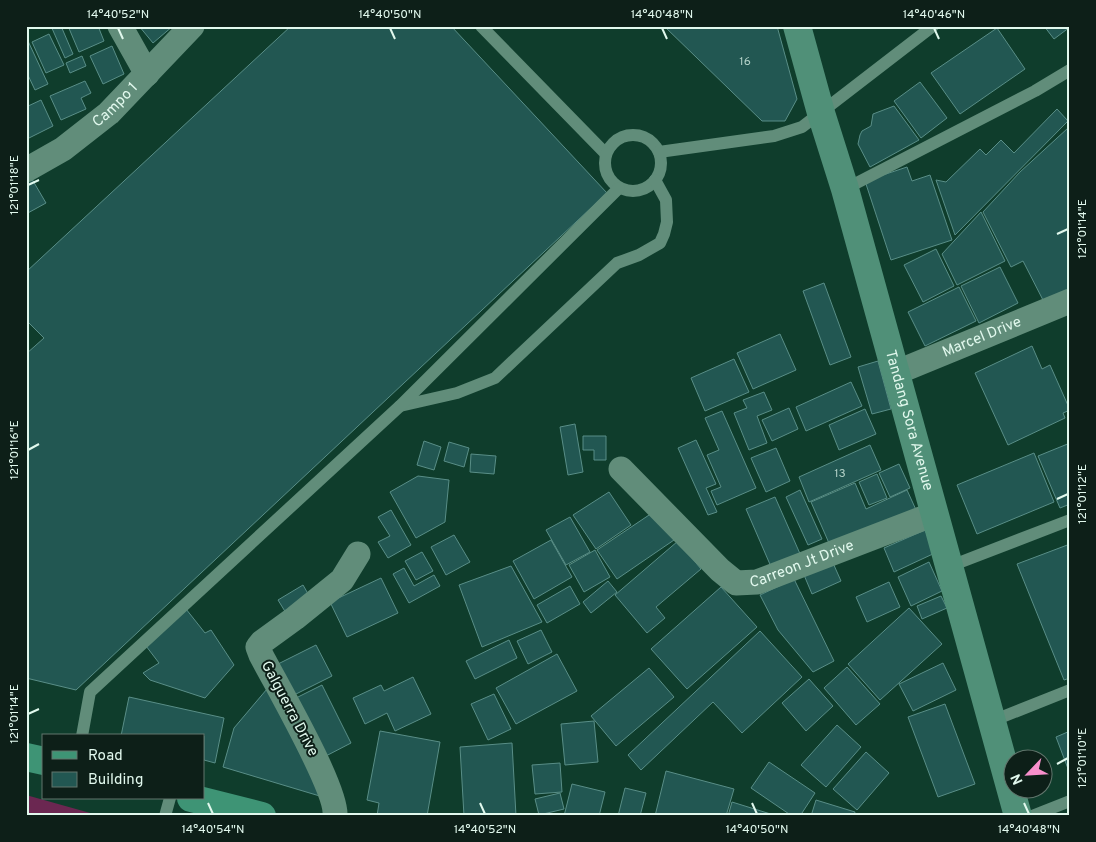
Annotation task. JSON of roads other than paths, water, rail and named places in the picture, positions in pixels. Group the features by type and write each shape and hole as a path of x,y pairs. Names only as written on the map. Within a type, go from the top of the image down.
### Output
{"main road":[{"name":"Tandang Sora Avenue","path":"797,26 1018,816"},
{"path":"26,757 42,761"},
{"path":"199,800 262,816"}],"street":[{"path":"120,26 147,74"},
{"name":"Campo 1","path":"26,170 63,149 109,113 192,26"},
{"name":"Marcel Drive","path":"894,373 1070,301"},
{"name":"Carreon Jt Drive","path":"621,469 720,570 736,583 757,582 934,514"},
{"name":"Galguerra Drive","path":"335,816 335,803 331,793 258,647 342,580 358,554"}],"lane":[{"path":"480,26 606,154"},
{"path":"659,152 774,136 802,127 933,26"},
{"path":"844,189 1027,95 1070,70"},
{"path":"627,134 636,134 646,138 654,143 659,152 660,172 648,187 628,191 619,188 611,182 606,173 604,164 610,145 618,138 627,134"},
{"path":"400,406 457,393 495,378 617,263 639,255 660,243 667,222 666,200 655,180"},
{"path":"82,734 90,692 400,406 619,188"},
{"path":"948,567 1070,520"},
{"path":"992,721 1070,690"},
{"path":"166,816 170,800"},
{"path":"1032,816 1070,801"}]}
